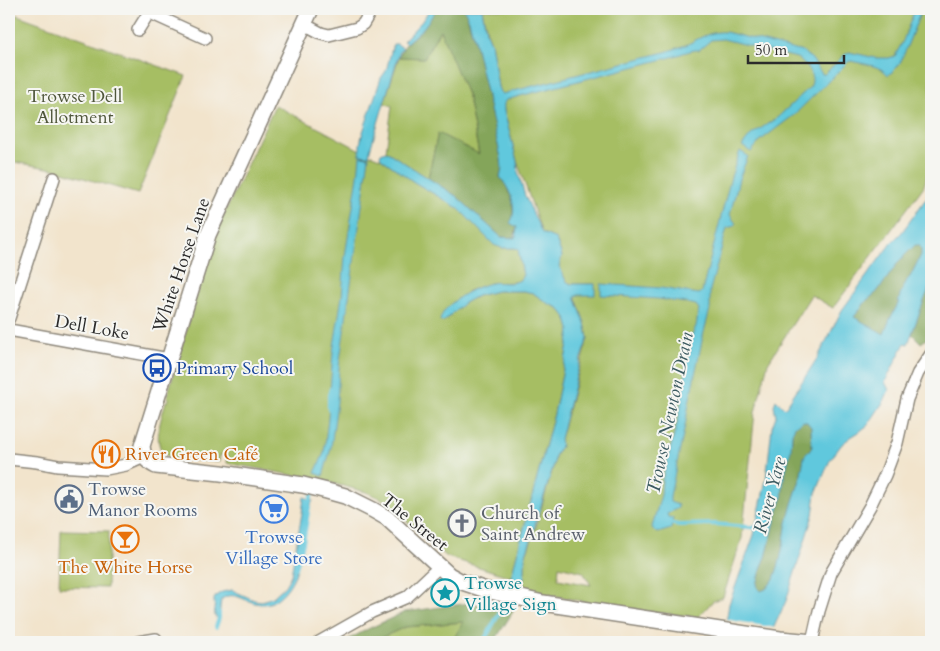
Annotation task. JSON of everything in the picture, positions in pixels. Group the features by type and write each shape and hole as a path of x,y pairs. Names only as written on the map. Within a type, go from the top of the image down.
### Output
{"street":[{"name":"White Horse Lane","path":"144,457 142,446 208,235 311,9"},
{"path":"304,24 329,35 357,28 363,24 372,9"},
{"path":"138,30 148,10 205,38"},
{"path":"9,318 54,178"},
{"name":"Dell Loke","path":"9,330 170,359"},
{"path":"813,642 819,611 831,573 870,506 897,443 907,399 918,374 931,354"},
{"path":"9,459 58,466 106,469 126,465 144,457"},
{"name":"The Street","path":"144,457 148,462 159,466 303,485 346,496 387,518 449,575 462,582 486,590 543,603 771,638 813,642"},
{"path":"320,642 372,612 407,597 440,566"},
{"path":"140,642 156,639"}],"green space":[{"path":"437,9 465,9 475,43 501,158 502,169 500,177 506,185 513,202 513,215 517,227 514,238 501,237 456,196 428,178 438,133 479,154 468,97 440,30 424,58 399,57 403,47 425,26"},
{"path":"482,9 931,9 931,161 924,186 833,308 811,295 768,363 755,412 742,538 723,597 713,601 698,617 616,608 525,590 523,584 525,557 533,537 555,456 561,446 560,439 588,338 575,295 595,284 571,284 566,281 559,266 562,256 556,239 542,233 517,161 498,87 491,42","holes":["559,566 583,572 591,585 558,579"]},
{"name":"Trowse Dell Allotment","path":"9,12 186,76 138,194 53,169 9,161"},
{"path":"440,29 468,97 479,155 438,133 428,178 386,151 392,106 384,103 399,57 424,58"},
{"path":"275,105 360,150 382,159 414,182 458,208 502,248 518,249 523,275 521,279 517,282 491,283 468,291 443,322 464,303 477,296 497,291 533,293 549,304 559,308 567,319 570,329 568,345 554,414 511,577 447,557 382,499 366,492 324,481 227,463 228,455 220,455 219,462 177,459 168,456 162,451 158,436 161,418 166,401 168,402 169,398 167,397 213,238"},
{"path":"915,245 919,245 921,255 900,295 884,335 854,317 867,300 876,293 899,261"},
{"path":"931,284 931,336 921,343 912,334"},
{"path":"803,421 808,422 811,427 812,446 804,458 774,579 766,589 761,591 758,589 757,584 782,500 792,433 795,426"},
{"path":"61,530 109,531 107,588 59,587"},
{"path":"470,603 514,610 494,642 452,642 463,622 405,627 376,642 343,642 405,612"},
{"path":"464,622 452,642 376,642 405,627"}],"water":[{"path":"430,9 437,9 424,27 406,43 403,41 422,21"},
{"path":"464,9 482,9 486,31 491,42 498,87 502,94 665,52 715,32 726,32 803,52 812,59 822,74 825,74 849,52 876,58 895,56 915,9 922,9 902,59 892,72 888,75 876,67 851,61 848,62 794,115 761,140 751,152 742,146 751,135 778,117 810,87 812,79 806,67 797,58 723,39 711,40 699,50 505,101 504,111 518,172 525,196 542,233 556,239 562,256 559,266 566,281 571,284 595,284 595,295 578,295 575,297 585,323 588,338 560,439 561,446 555,456 525,557 523,584 504,581 511,577 554,414 568,345 570,329 567,319 559,308 549,304 533,293 497,291 477,296 464,303 443,322 440,321 447,308 468,292 491,283 512,283 520,280 523,275 518,249 502,248 494,245 458,208 414,182 380,156 381,153 386,151 456,196 501,237 516,237 517,227 510,223 514,211 512,200 500,177 502,169 501,158 475,43"},
{"path":"393,44 403,48 400,50 369,156 360,155 362,135 381,78 386,71"},
{"path":"740,151 748,156 739,179 730,215 736,224 727,228 710,290 710,309 670,496 670,502 678,505 678,508 667,514 668,517 673,518 671,529 658,533 652,527 679,416 686,362 690,352 691,338 696,326 699,309 696,305 692,304 659,299 601,295 601,284 661,288 699,294 702,292 731,177"},
{"path":"360,156 369,157 339,367 331,448 323,476 315,473 324,453 333,352"},
{"name":"River Yare","path":"931,195 931,284 908,344 905,343 885,382 889,390 884,401 868,425 842,444 830,460 816,493 813,515 786,601 767,642 723,642 729,604 754,535 766,480 772,427 776,416 774,405 776,400 785,408 818,357 842,310 925,200","holes":["915,245 919,245 921,255 907,280 884,334 854,317 867,300 876,293 899,261","803,421 807,422 811,427 812,446 804,457 800,480 792,504 774,579 766,589 761,591 758,589 757,584 782,499 784,478 791,450 792,433 795,426"]},
{"path":"304,497 313,500 306,521 295,574 287,589 272,602 264,604 227,596 221,600 219,617 215,617 214,599 222,592 232,590 254,600 262,601 273,597 285,586 291,575"}],"pier":[{"path":"724,619 776,628 770,642 720,642"}],"waterway":[{"path":"329,409 331,388"},
{"path":"296,568 313,492"},
{"name":"Trowse Newton Drain","path":"668,523 680,525 715,524 760,528"},
{"path":"483,642 508,598"},
{"path":"216,627 219,612"}],"place":[{"name":"Primary School","path":"157,368"},
{"name":"River Green Café","path":"106,454"},
{"name":"Trowse Manor Rooms","path":"69,499"},
{"name":"Trowse Village Store","path":"274,509"},
{"name":"Church of Saint Andrew","path":"462,523"},
{"name":"The White Horse","path":"125,539"},
{"name":"Trowse Village Sign","path":"445,593"}]}
